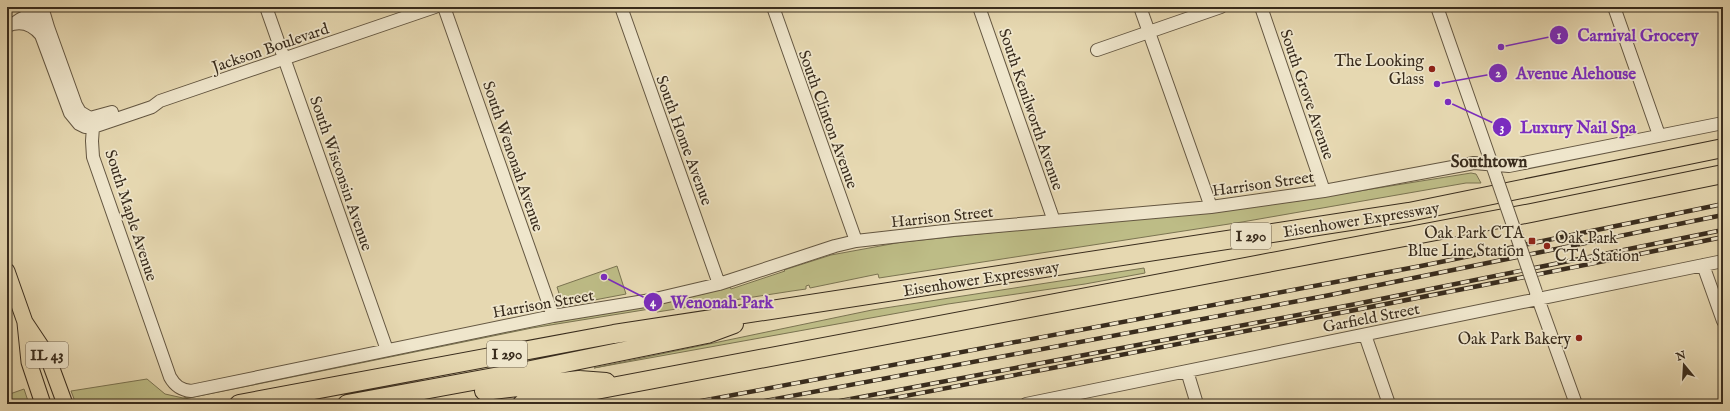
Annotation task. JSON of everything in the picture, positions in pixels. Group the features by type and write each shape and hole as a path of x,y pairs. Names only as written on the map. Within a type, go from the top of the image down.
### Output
{"highway":[{"name":"Eisenhower Expressway","path":"239,404 614,334 1409,212 1723,148"},
{"name":"Eisenhower Expressway","path":"522,404 1477,224 1723,174"},
{"path":"347,404 516,373 707,334 776,309"},
{"path":"413,404 506,388 579,380 633,383"}],"main road":[{"name":"IL 43","path":"7,270 25,322 47,355 63,398"},
{"name":"IL 43","path":"25,322 28,362 41,400"}],"street":[{"path":"19,18 32,26 41,35 45,42 73,119 85,127 94,123 85,116 76,105 42,7"},
{"name":"South Wisconsin Avenue","path":"266,7 387,350"},
{"name":"Jackson Boulevard","path":"94,123 152,107 160,101 434,7"},
{"name":"South Wenonah Avenue","path":"444,7 553,316"},
{"name":"South Home Avenue","path":"621,7 719,284"},
{"name":"South Clinton Avenue","path":"773,7 856,241"},
{"name":"South Kenilworth Avenue","path":"979,7 1054,221"},
{"path":"1140,7 1211,207"},
{"path":"1097,50 1221,7"},
{"name":"South Grove Avenue","path":"1261,7 1324,191"},
{"path":"1437,7 1576,404"},
{"path":"1614,7 1659,135"},
{"path":"19,18 37,18 48,27"},
{"name":"South Maple Avenue","path":"94,123 92,142 93,157 170,377 174,384"},
{"name":"Harrison Street","path":"174,384 185,390 191,391 553,316 651,300 719,284 835,246 856,241 1211,207 1324,191 1474,163 1509,166 1723,123"},
{"name":"Garfield Street","path":"1026,404 1365,334 1537,296 1723,261"},
{"path":"1703,265 1723,321"},
{"path":"1365,334 1389,404"},
{"path":"1186,371 1197,404"}],"shaded area":[{"path":"1471,173 1476,174 1481,183 1466,183 1242,222 879,278 878,274 810,288 809,285 806,286 806,289 657,312 656,308 532,328 160,404 76,404 71,391 147,379 165,394 183,398 514,329 649,306 730,287 731,289 831,255 902,242 1297,201"},
{"path":"617,266 626,294 563,306 557,287"},
{"path":"1144,268 1145,273 1085,284 948,304 594,368 872,310"},
{"path":"24,389 29,404 7,404 7,395"}],"railway":[{"path":"685,404 1421,266 1723,204"},
{"path":"749,404 1325,296 1723,215"},
{"path":"824,404 1356,304 1723,230"},
{"path":"863,404 1401,301 1723,237"}],"place":[{"name":"Carnival Grocery","path":"1501,47"},
{"name":"The Looking Glass","path":"1432,69"},
{"name":"Avenue Alehouse","path":"1437,84"},
{"name":"Luxury Nail Spa","path":"1448,102"},
{"name":"Oak Park CTA Blue Line Station","path":"1532,241"},
{"name":"Oak Park CTA Station","path":"1547,246"},
{"name":"Wenonah Park","path":"604,277"},
{"name":"Oak Park Bakery","path":"1579,338"}],"district":[{"name":"Southtown","path":"1489,161"}]}
